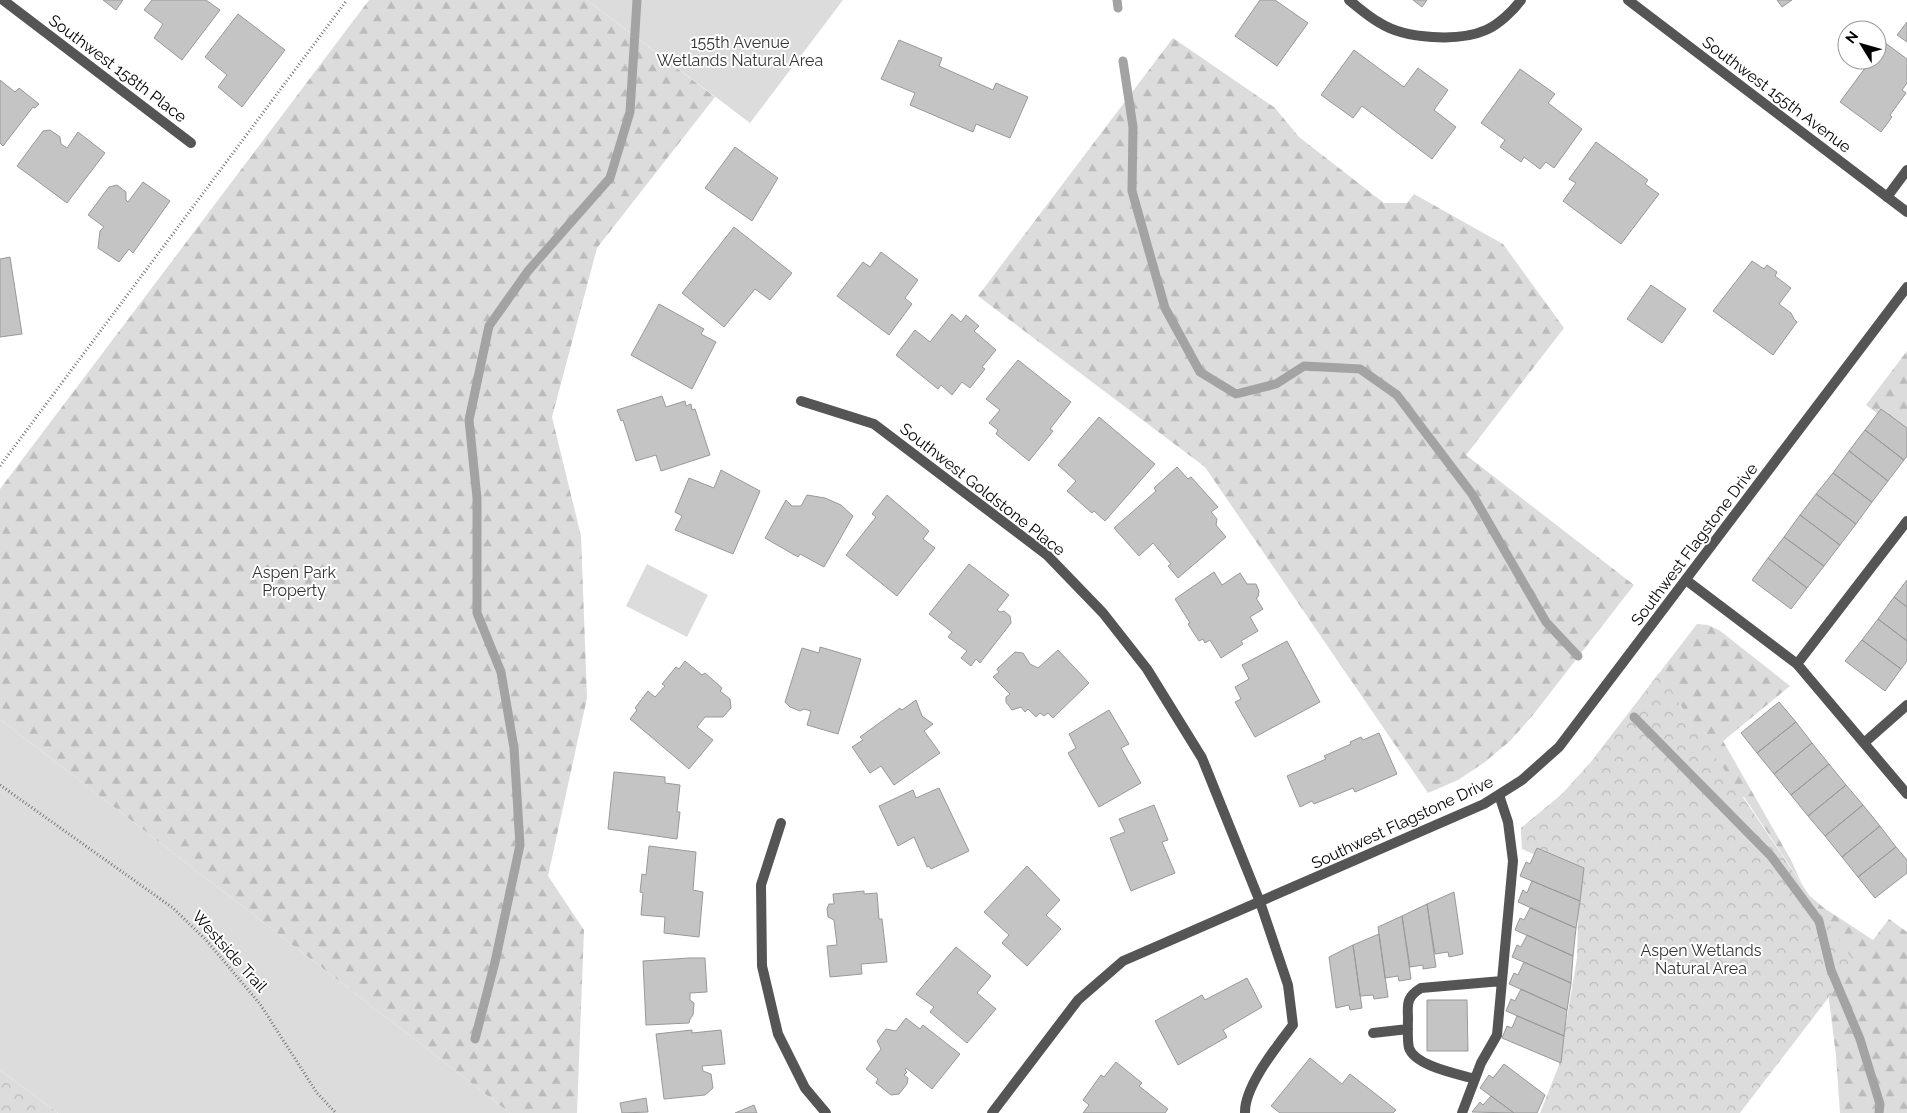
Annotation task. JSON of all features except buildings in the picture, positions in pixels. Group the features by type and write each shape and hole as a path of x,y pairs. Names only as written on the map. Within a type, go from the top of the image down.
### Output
{"street":[{"name":"Southwest 158th Place","path":"3,0 191,143"},
{"path":"1349,0 1381,24 1406,33 1439,37 1469,35 1487,30 1502,19 1521,0"},
{"name":"Southwest 155th Avenue","path":"1628,0 1907,212"},
{"path":"1887,197 1907,170"},
{"name":"Southwest Flagstone Drive","path":"992,1113 1078,1000 1123,960 1484,804 1522,780 1558,747 1907,287"},
{"name":"Southwest Goldstone Place","path":"801,401 874,424 1047,555 1103,613 1146,669 1202,758 1260,902 1288,985 1293,1026 1270,1055 1245,1102 1245,1113"},
{"path":"1797,664 1907,521"},
{"path":"1686,580 1797,664 1907,794"},
{"path":"1864,743 1907,705"},
{"path":"1462,1113 1481,1063 1497,1035 1513,861 1508,822 1499,795"},
{"path":"780,823 761,885 762,966 778,1034 805,1088 826,1113"},
{"path":"1475,1079 1415,1058 1409,1048 1408,1002 1412,993 1422,988 1502,981"},
{"path":"1373,1033 1408,1029"}],"path":[{"path":"0,466 347,0"},
{"name":"Westside Trail","path":"0,786 173,908 206,940 260,1004 317,1093 336,1113"}],"green space":[{"name":"Aspen Park Property","path":"369,0 587,0 715,97 597,248 552,417 581,536 587,698 548,876 584,930 577,1113 510,1113 0,719 0,489"},
{"name":"155th Avenue Wetlands Natural Area","path":"587,0 843,0 750,123"},
{"path":"1173,38 1275,108 1299,137 1384,203 1407,203 1414,194 1503,244 1564,328 1466,455 1634,585 1533,715 1510,741 1485,762 1458,780 1428,793 1205,467 978,296"},
{"path":"1907,351 1907,436 1866,405"},
{"path":"647,564 708,595 687,637 626,606"},
{"path":"1697,624 1708,625 1719,630 1790,686 1723,741 1791,860 1802,884 1744,797 1522,849 1521,828 1562,794 1590,763"},
{"name":"Aspen Wetlands Natural Area","path":"1659,673 1855,963 1740,1113 1540,1113 1559,1065 1577,958 1579,874 1522,849 1521,828 1542,812 1579,776 1613,735"},
{"path":"0,719 510,1113 58,1113 0,1070"},
{"path":"1810,896 1824,908 1873,940 1889,919 1907,932 1907,1113 1840,1113 1836,1056 1826,975"},
{"path":"0,1070 58,1113 0,1113"}],"waterway":[{"path":"475,1039 495,962 520,845 514,748 501,672 477,613 477,498 469,420 489,326 528,271 610,178 630,112 637,0"},
{"path":"1117,0 1118,8"},
{"path":"1123,61 1133,127 1132,191 1165,308 1200,372 1236,394 1276,384 1304,366 1360,369 1397,395 1472,494 1546,622 1578,656"},
{"path":"1634,717 1771,856 1819,921 1831,970 1860,1039 1880,1104 1879,1113"}]}
